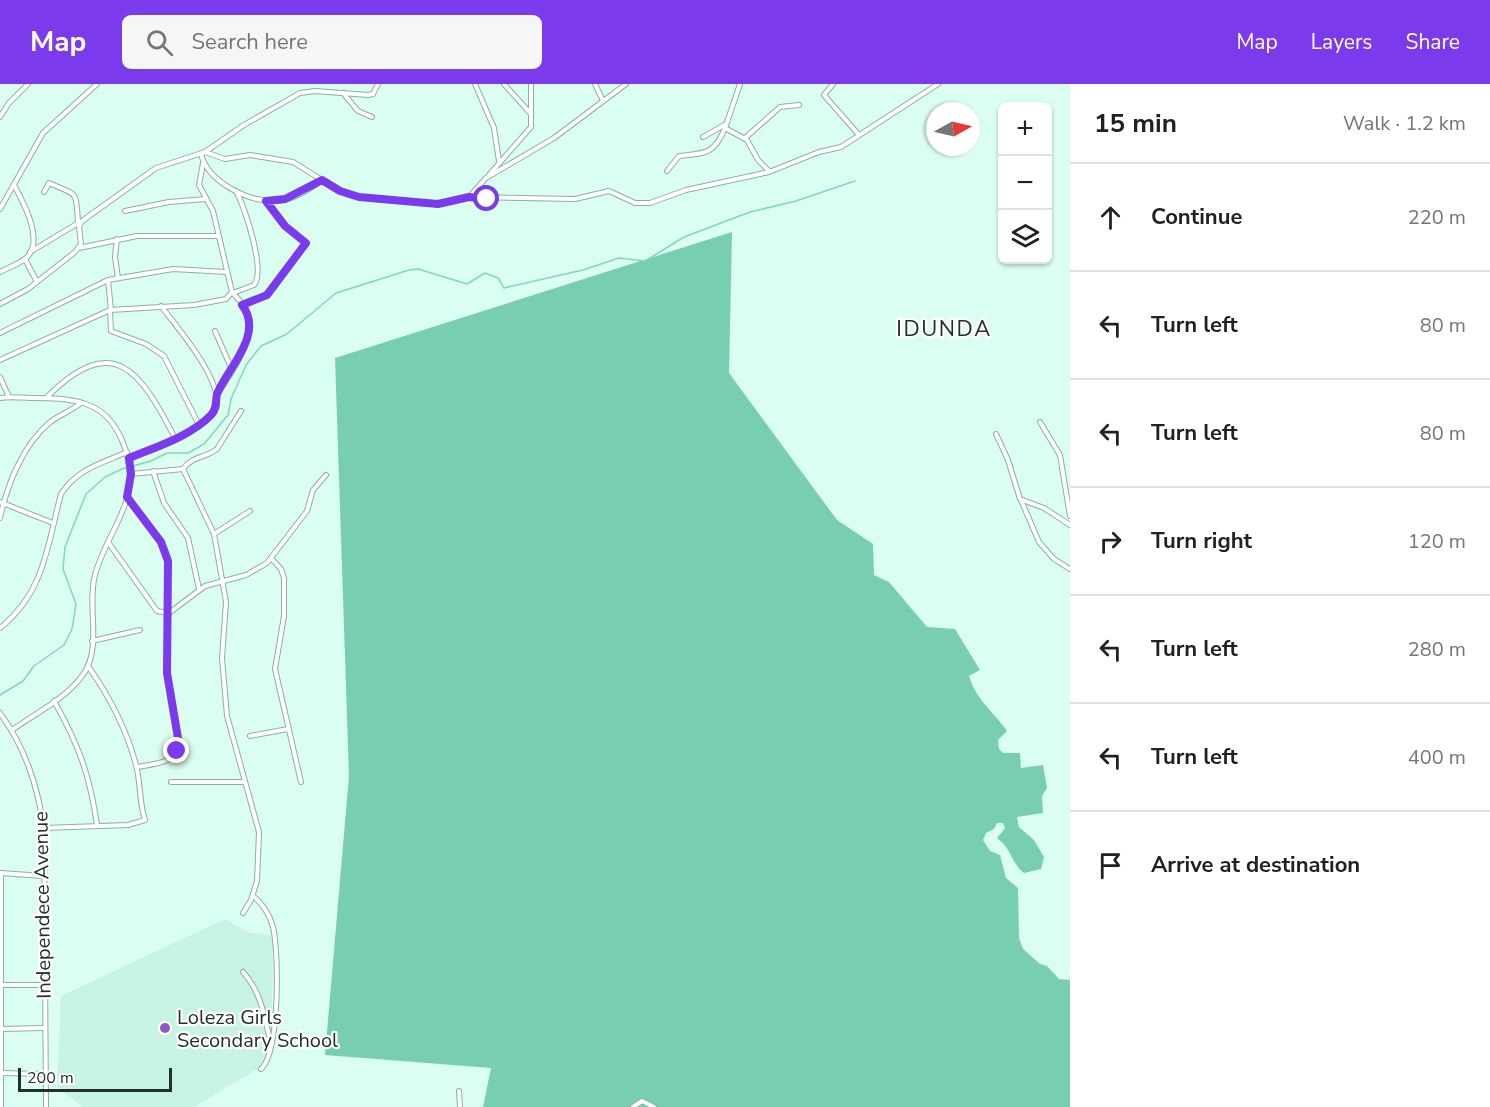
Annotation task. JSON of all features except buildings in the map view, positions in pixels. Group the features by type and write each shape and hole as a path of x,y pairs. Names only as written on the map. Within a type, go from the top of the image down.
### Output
{"street":[{"path":"0,117 9,103 28,84"},
{"path":"0,209 43,133 97,84"},
{"path":"0,272 25,259 29,253 156,168 203,153 244,124 300,93 315,91 370,94 378,84"},
{"path":"475,84 494,128 499,161"},
{"path":"504,84 531,114"},
{"path":"469,197 529,130 531,84"},
{"path":"595,84 603,101"},
{"path":"486,178 554,138 626,84"},
{"path":"667,171 679,156 700,155 719,143 740,84"},
{"path":"833,84 824,95 859,135"},
{"path":"203,153 225,159 254,156 297,163 340,191 359,197 438,204 469,197 568,200 609,191 642,204 690,189 770,172 819,152 841,147 938,84"},
{"path":"343,93 358,111 372,117"},
{"path":"745,138 780,107 799,105"},
{"path":"726,125 745,138 758,160 770,172"},
{"path":"704,138 726,125"},
{"path":"203,153 199,185 213,211 232,292 242,305 248,321 246,344 217,394"},
{"path":"203,163 227,187 266,201 285,199 322,180"},
{"path":"44,192 49,183 73,193 80,221 81,242 78,248"},
{"path":"13,184 32,222 29,253"},
{"path":"0,360 110,310 223,301 232,292 254,285 258,276 247,214 235,191"},
{"path":"125,211 169,202 207,199"},
{"path":"242,305 267,295 306,243 285,226 266,201"},
{"path":"0,304 24,292 78,248 117,239 159,235 218,236"},
{"path":"117,239 115,257 118,278"},
{"path":"25,259 36,280"},
{"path":"0,333 108,280 172,269 227,272"},
{"path":"108,280 111,331 146,344 164,356 199,425"},
{"path":"130,460 199,425 213,414 217,407 217,394 188,340 161,306"},
{"path":"215,331 232,370"},
{"path":"46,397 66,378 85,368 99,363 116,364 137,377 148,388 175,438"},
{"path":"0,377 9,397"},
{"path":"0,398 46,397 82,403 104,416 127,452 131,474 127,497 107,542 93,583 92,640 88,665 73,685 12,730"},
{"path":"0,518 2,502 17,468 36,438 48,424 82,403"},
{"path":"131,474 183,469 194,458 211,454 217,449 242,411"},
{"path":"1040,422 1060,456 1070,516"},
{"path":"996,434 1039,542 1054,559 1070,569"},
{"path":"0,628 21,608 42,572 62,494 76,475 127,452"},
{"path":"183,469 214,534 226,608 222,658 224,696 229,726 260,837 259,863 253,896 243,914"},
{"path":"153,471 164,503 188,538 199,589"},
{"path":"107,542 157,611 169,613 199,589 246,575 262,567 307,511 312,490 326,475"},
{"path":"127,497 153,529 166,553 169,572 167,673 178,748 166,761 137,767"},
{"path":"1021,500 1044,508 1070,525"},
{"path":"2,502 53,523"},
{"path":"214,534 250,511"},
{"path":"271,558 281,569 284,578 284,616 275,669 301,782"},
{"path":"92,640 140,630"},
{"path":"44,828 136,825 145,820 137,767 117,715 88,665"},
{"path":"54,701 84,760 92,788 97,825"},
{"name":"Independece Avenue","path":"0,714 12,730 37,786 44,828 43,985 46,1107"},
{"path":"250,736 288,729"},
{"path":"171,782 244,782"},
{"path":"1,1107 1,873 44,876"},
{"path":"253,896 269,916 274,931 275,1004 271,1044 267,1062 261,1069"},
{"path":"243,972 254,985 260,998 271,1044"},
{"path":"1,985 43,985"},
{"path":"0,1029 44,1028"},
{"path":"0,1073 44,1074"},
{"path":"459,1091 460,1107"},
{"path":"633,1107 642,1101 654,1107"}],"shaded area":[{"name":"Loleza Girls Secondary School","path":"225,919 247,932 273,936 271,1061 194,1107 83,1107 57,1087 61,996"}],"green space":[{"path":"732,232 729,373 837,520 873,544 874,575 889,582 927,627 955,629 980,670 969,676 976,692 1007,731 998,740 999,749 1003,753 1020,753 1021,768 1043,765 1047,788 1042,796 1043,813 1017,817 1019,827 1034,840 1044,857 1041,869 1024,873 1016,865 1006,847 997,838 1005,828 1003,823 997,823 994,829 986,833 983,840 990,851 1000,855 1006,878 1018,888 1019,938 1023,949 1040,964 1047,966 1059,979 1070,980 1070,1107 483,1107 491,1068 325,1055 349,776 335,358"}],"waterway":[{"path":"0,695 23,681 34,666 64,645 72,629 76,604 63,569 65,547 86,494 105,477 122,469 151,461 167,453 188,453 204,444 228,415 231,399 246,365 261,346 287,334 336,293 418,269 467,284 485,273 498,278 504,288 583,270 619,258 645,261 684,237 750,212 796,201 855,181"}],"place":[{"name":"Loleza Girls Secondary School","path":"165,1028"}],"district":[{"name":"IDUNDA","path":"944,328"}],"route":[{"path":"177,751 179,744 167,673 168,561 153,529 127,497 131,474 129,458 189,431 213,414 217,407 217,394 246,344 248,321 247,312 242,305 267,295 276,280 306,243 285,226 266,201 278,202 309,189 322,180 340,191 359,197 438,204 469,197 487,199"}]}
